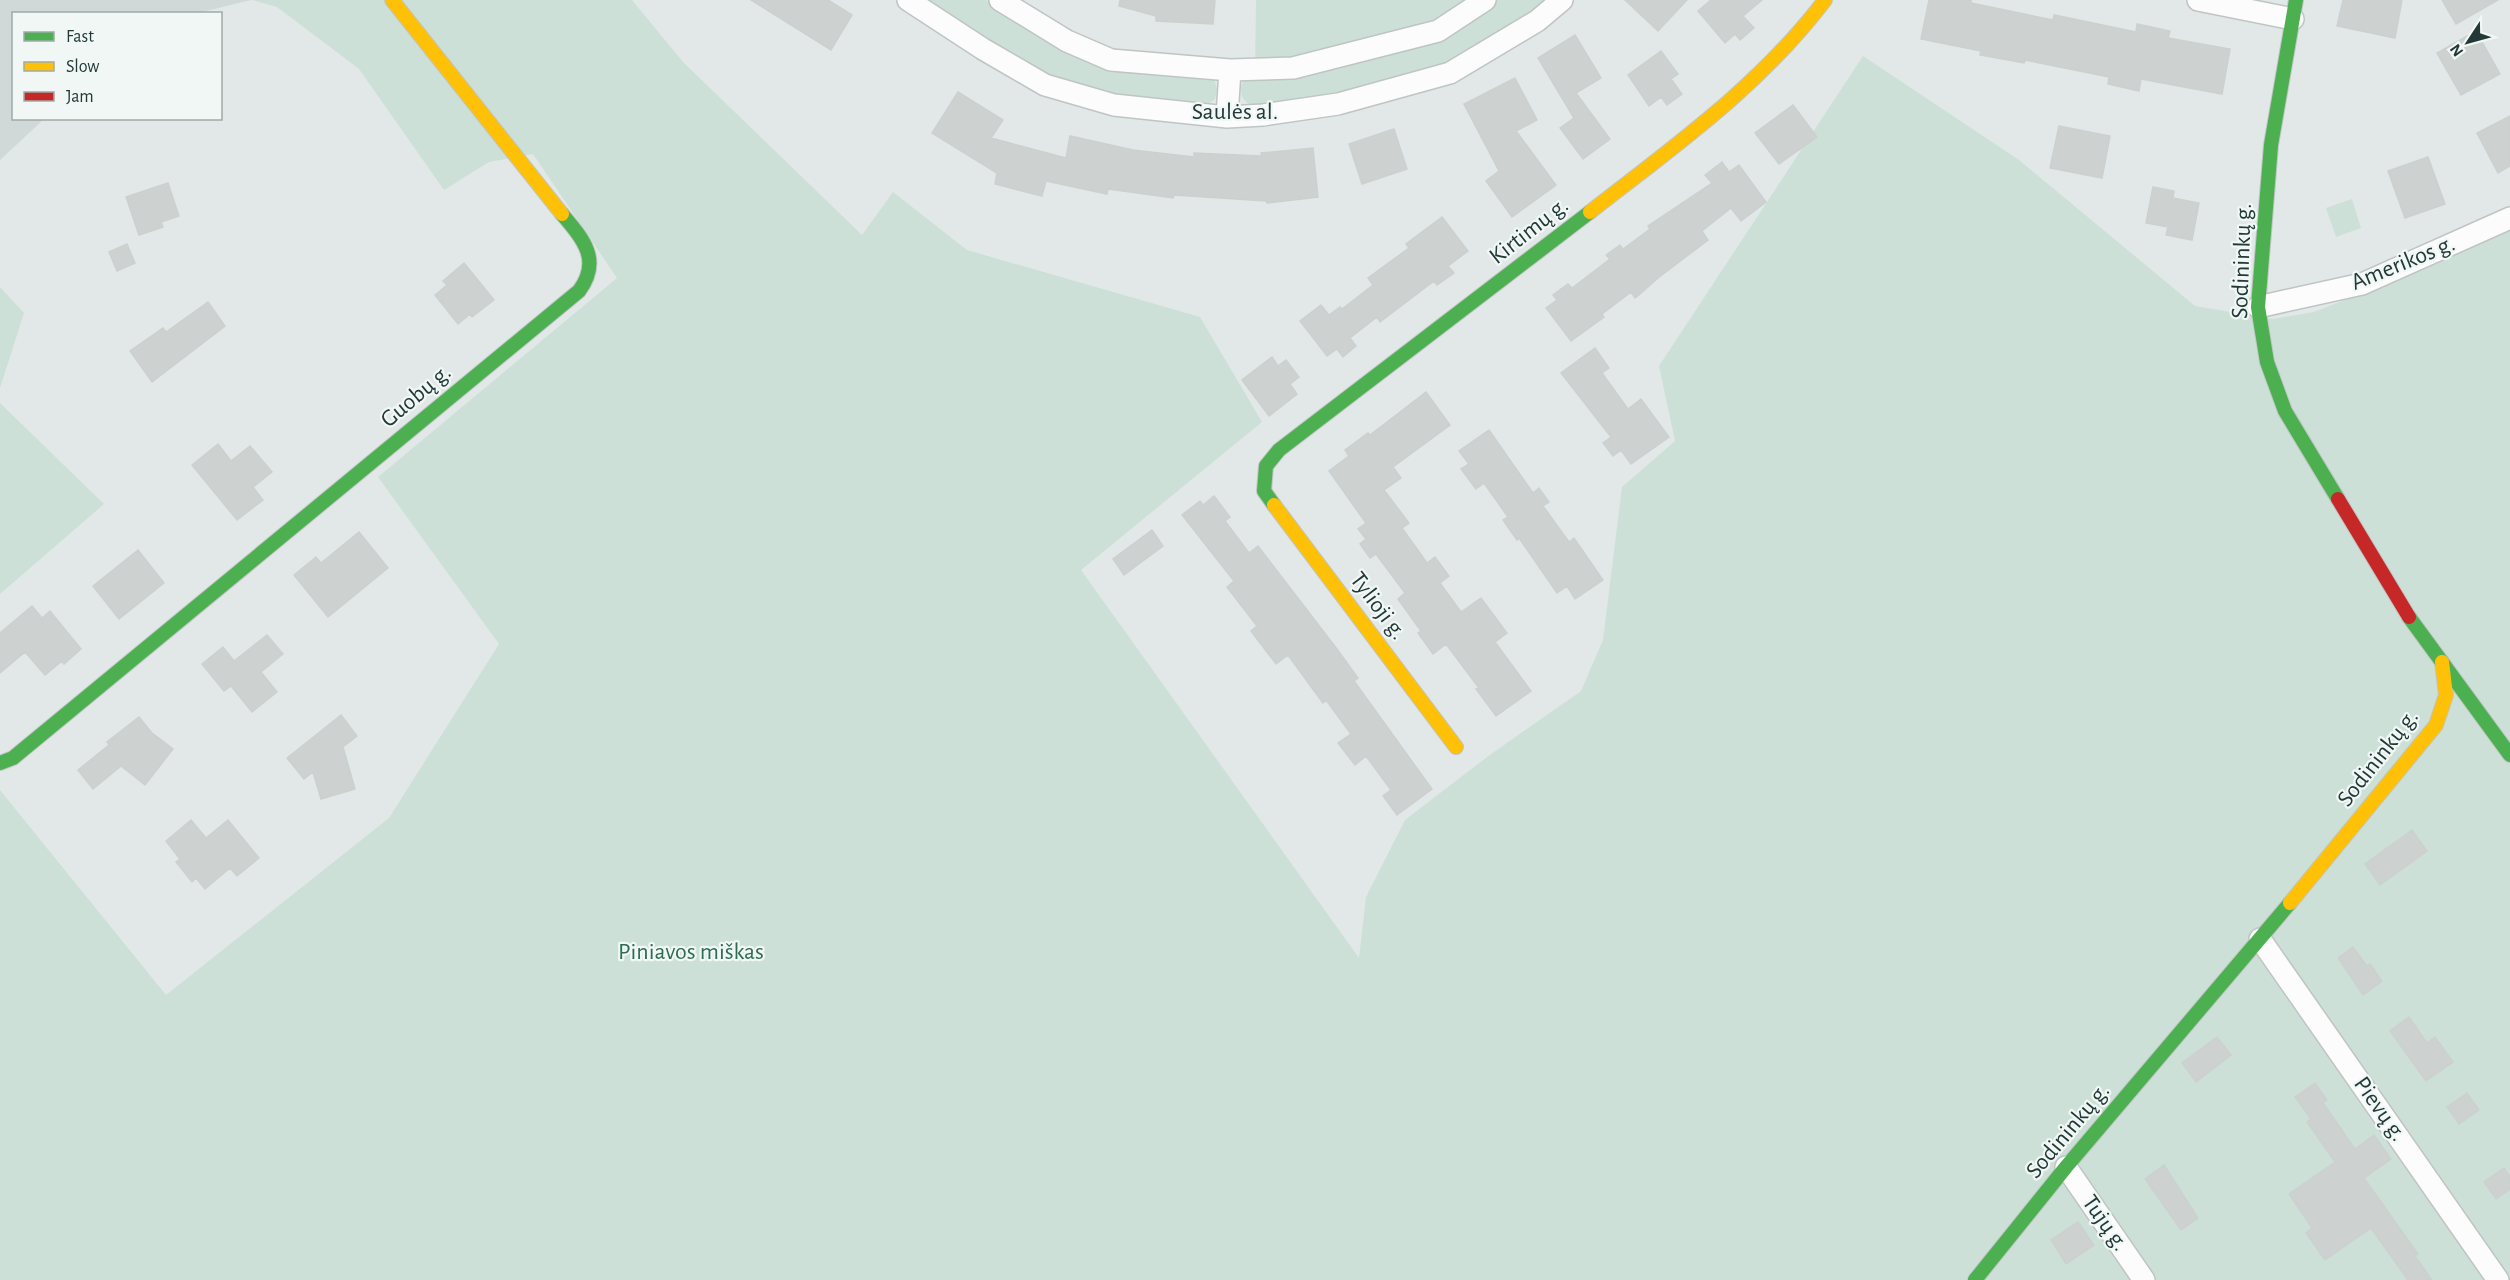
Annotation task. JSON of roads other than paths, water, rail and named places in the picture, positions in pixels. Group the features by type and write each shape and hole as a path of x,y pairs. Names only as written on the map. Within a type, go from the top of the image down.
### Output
{"street":[{"name":"Guobų g.","path":"0,763 13,758 579,291 588,280 591,266 589,252 581,237 392,0"},
{"name":"Saulės al.","path":"908,0 983,49 1046,85 1114,105 1227,117 1263,115 1338,104 1450,73 1537,21 1562,0"},
{"name":"Saulės al.","path":"1000,0 1067,41 1111,60 1230,70 1293,69 1438,31 1485,0"},
{"name":"Kirtimų g.","path":"1264,491 1266,466 1279,450 1464,312 1738,95 1809,24 1825,0"},
{"path":"2198,0 2294,9"},
{"name":"Sodininkų g.","path":"1975,1280 2066,1167 2260,939 2436,725 2446,695 2442,662 2406,613 2285,411 2267,362 2258,307 2271,145 2294,9"},
{"path":"1227,117 1230,70"},
{"name":"Amerikos g.","path":"2258,307 2362,284 2510,218"},
{"name":"Tylioji g.","path":"1264,491 1456,747"},
{"path":"2442,662 2510,755"},
{"name":"Pievų g.","path":"2260,939 2498,1280"},
{"name":"Tujų g.","path":"2066,1167 2144,1280"}],"park label":[{"name":"Piniavos miškas","path":"691,952"}]}
